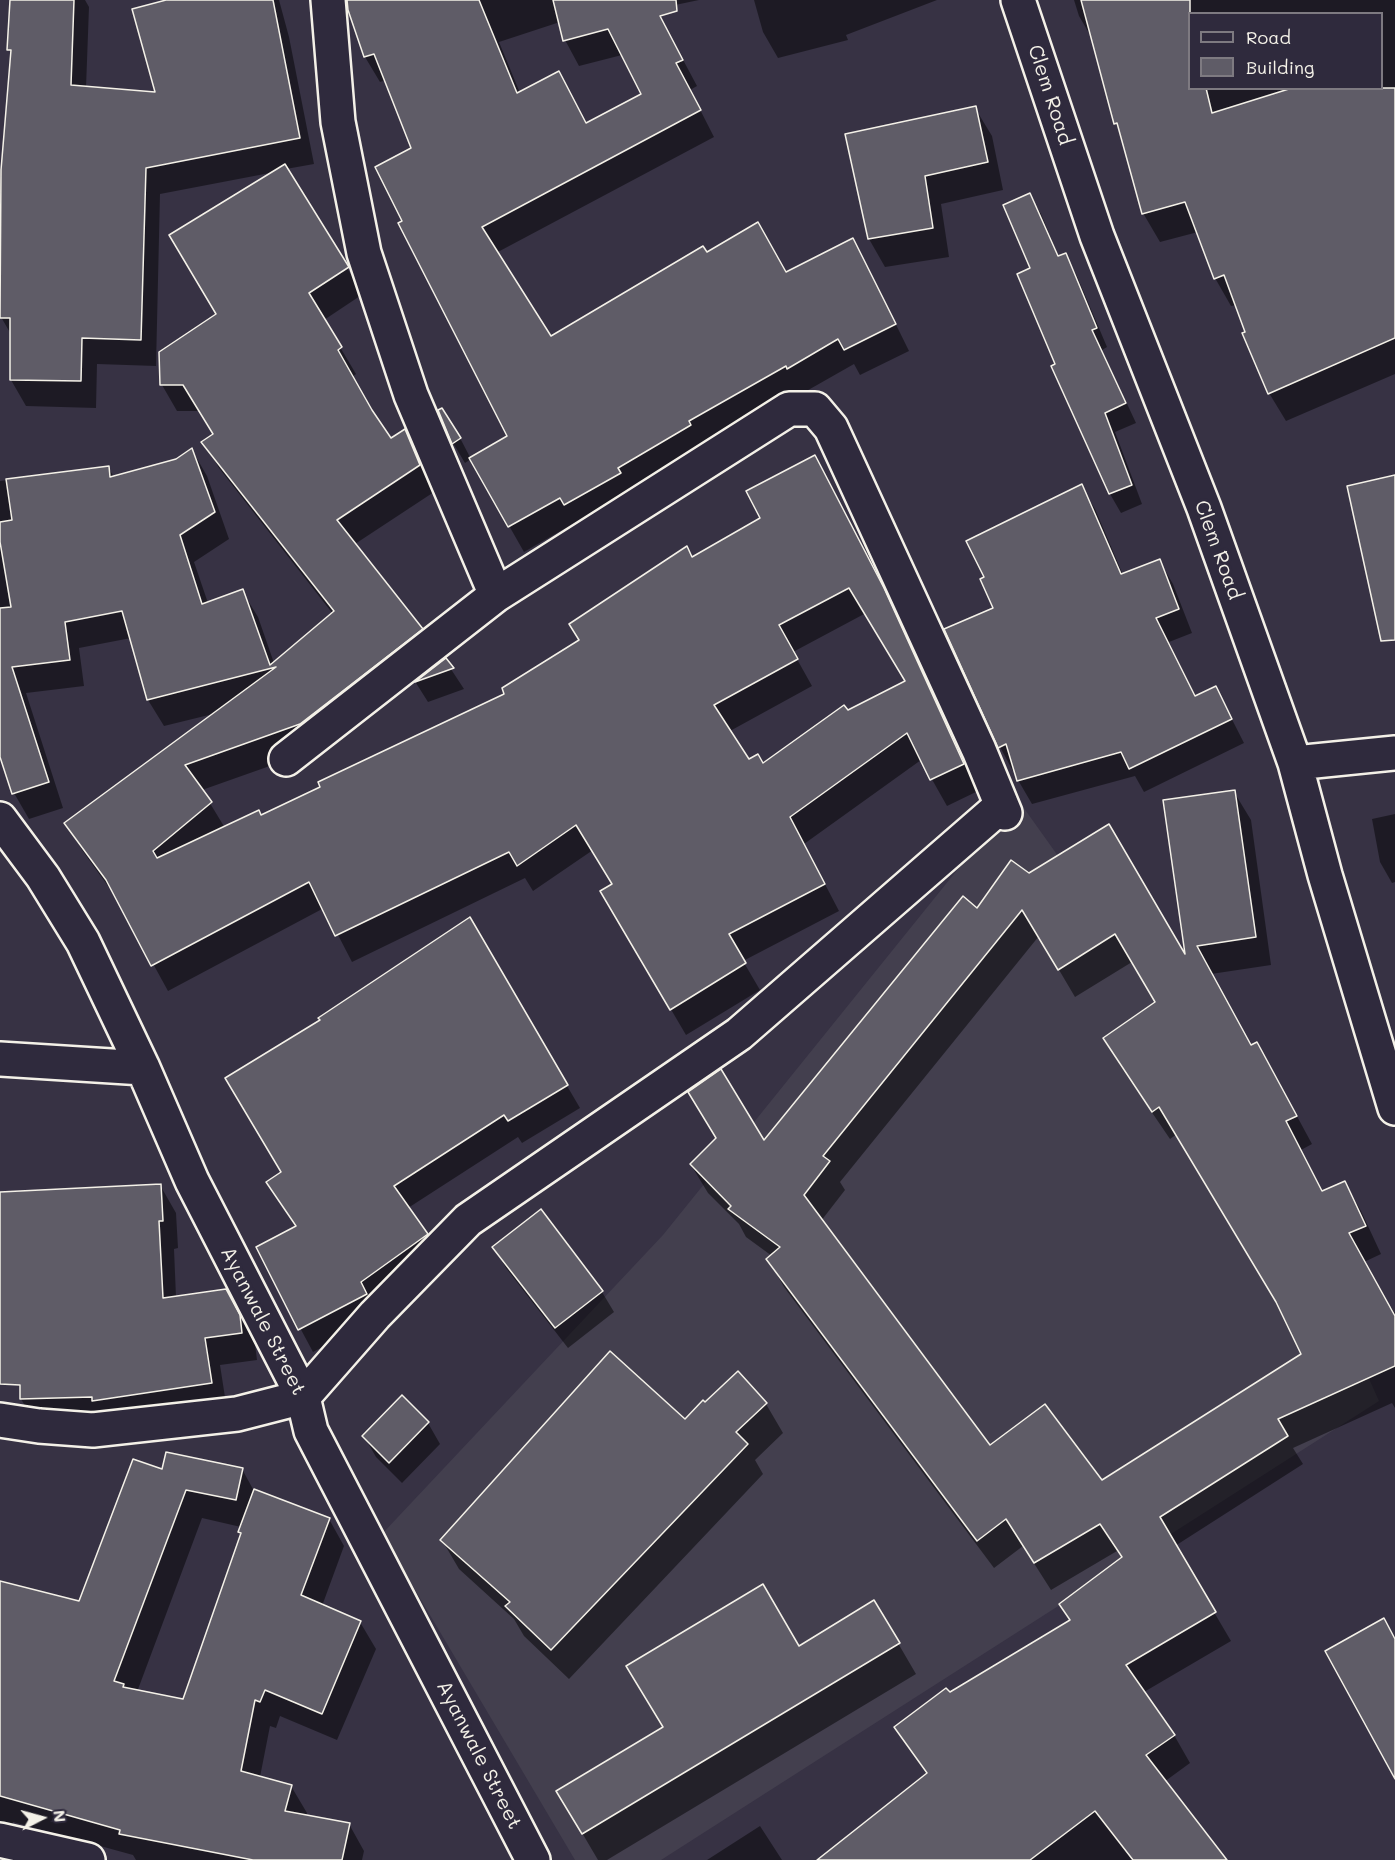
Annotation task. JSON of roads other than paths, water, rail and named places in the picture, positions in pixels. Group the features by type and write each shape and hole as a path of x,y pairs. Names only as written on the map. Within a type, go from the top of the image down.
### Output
{"street":[{"path":"328,0 338,122 364,253 411,395 496,595"},
{"name":"Clem Road","path":"1018,0 1096,236 1204,508 1295,763 1325,875 1395,1108"},
{"path":"0,1420 93,1430 237,1414 303,1396 375,1315 468,1220 739,1034 1001,806 1005,813 980,750 841,449 831,428 815,409 789,409 496,595 286,759"},
{"path":"1295,763 1395,753"},
{"name":"Ayanwale Street","path":"0,819 44,877 83,942 143,1068 192,1181 303,1396 311,1431 533,1860"},
{"path":"0,1059 143,1068"},
{"path":"0,1840 88,1860"}]}
